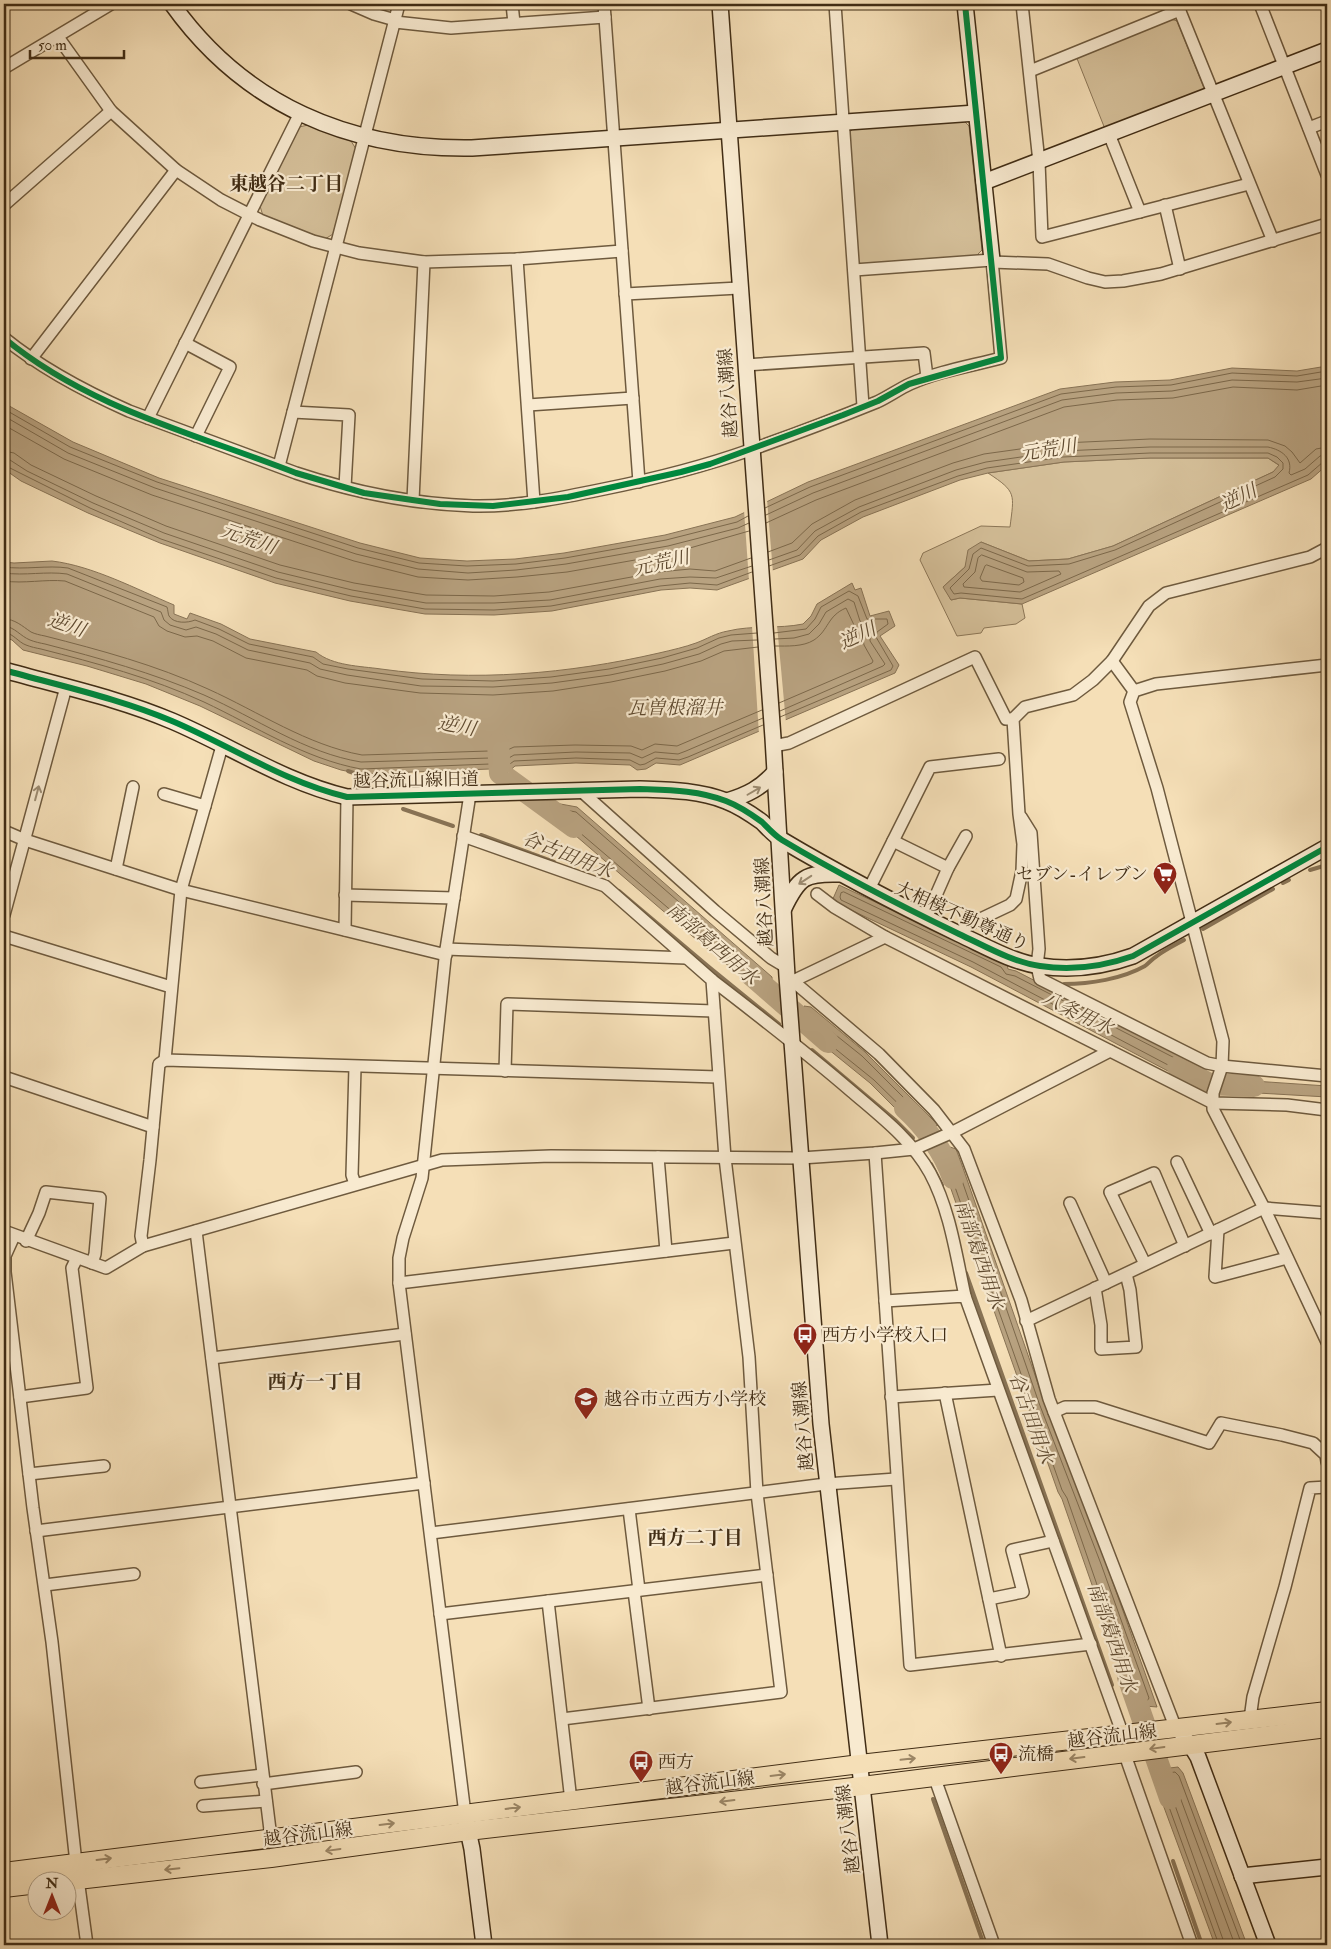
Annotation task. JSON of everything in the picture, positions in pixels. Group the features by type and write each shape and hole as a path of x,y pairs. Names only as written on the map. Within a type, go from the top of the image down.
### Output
{"main road":[{"name":"越谷流山線","path":"77,1871 271,1838 466,1823 862,1786 934,1776 1124,1744 1175,1729 1327,1711"},
{"name":"越谷流山線","path":"4,1872 77,1871 271,1858 466,1823 571,1801 860,1764 1124,1744 1190,1744 1327,1728"},
{"path":"4,1888 28,1885"}],"street":[{"path":"4,68 111,4"},
{"path":"172,4 201,41 256,88 300,113 336,129 365,138 408,146 440,149 976,113"},
{"path":"351,4 395,21 451,28 605,17"},
{"path":"278,466 399,4"},
{"path":"512,4 514,23"},
{"path":"604,4 639,482"},
{"name":"越谷八潮線","path":"720,4 773,742 800,1158 826,1484 880,1945"},
{"path":"835,4 864,406"},
{"path":"4,338 60,378 102,400 278,466 384,497 473,506 534,502 568,497 752,457 878,401 909,384 927,377 1001,358 965,4"},
{"path":"1022,4 1039,162 1042,238 1249,184"},
{"path":"1260,4 1326,169"},
{"path":"1030,71 1178,7 1273,241"},
{"path":"58,37 111,111 176,170 221,200 313,241 336,248 424,262 517,259 622,251"},
{"path":"984,182 1327,50"},
{"path":"4,205 111,111"},
{"path":"148,418 300,113"},
{"path":"1309,128 1327,121"},
{"path":"1109,134 1140,212"},
{"path":"31,359 176,170"},
{"path":"1165,205 1180,268"},
{"path":"854,270 992,261 1048,264 1105,282 1123,281 1180,268 1327,224"},
{"path":"517,259 534,502"},
{"path":"413,500 424,262"},
{"path":"626,294 739,288"},
{"path":"185,343 230,367 196,436"},
{"path":"745,365 924,353 927,377"},
{"path":"528,405 633,398"},
{"path":"293,412 349,415 345,487"},
{"path":"773,742 788,743 975,656 1006,719 1013,719 1025,707 1073,695 1093,680 1112,661 1149,606 1166,593 1310,556 1327,548"},
{"path":"1112,661 1134,691"},
{"path":"1134,691 1156,684 1196,678 1251,675 1327,665"},
{"name":"越谷流山線旧道","path":"4,670 151,712 304,785 347,797 580,790 680,791 711,796 727,801 745,810 779,838"},
{"path":"4,915 66,687"},
{"path":"1134,691 1130,702 1157,788 1223,1041 1222,1066 1213,1098 1213,1109 1264,1208 1327,1342"},
{"path":"958,933 972,923 1010,905 1016,899 1022,871 1023,844 1018,814 1013,719"},
{"path":"165,1060 181,890 222,746"},
{"path":"869,889 930,767 998,759"},
{"path":"727,801 753,792 765,784 775,772"},
{"path":"116,869 133,787"},
{"path":"580,790 715,912 771,958 879,1054 934,1110 953,1132 964,1149 1020,1300 1048,1399 1175,1729 1190,1744 1198,1758 1268,1945"},
{"path":"164,794 205,806"},
{"path":"470,794 446,952 422,1178 403,1238 399,1258 399,1283 466,1823 484,1945"},
{"path":"345,930 347,797"},
{"path":"1018,814 1031,833 1040,979 1207,1063 1327,1076"},
{"path":"4,831 25,840 181,890 345,930 446,952 686,958"},
{"path":"463,836 605,886 712,980 792,1039 875,1111 914,1149 930,1173 946,1213 965,1296 1091,1644 1192,1945"},
{"path":"926,918 948,868 966,836"},
{"name":"大相模不動尊通り","path":"779,838 869,889 995,950 1038,966 1075,968 1110,964 1133,956 1192,925 1327,847"},
{"path":"893,841 948,868"},
{"path":"783,910 793,890 809,876 841,874"},
{"path":"817,894 834,908 885,937 1110,1051 1213,1098 1327,1110"},
{"path":"345,895 454,898"},
{"path":"4,936 171,987"},
{"path":"789,975 885,937"},
{"path":"562,1719 780,1692 757,1493 749,1357 725,1158 712,980"},
{"path":"505,1070 507,1004 714,1011"},
{"path":"86,1945 45,1585 36,1531 5,1272 5,1256 9,1234 106,1268 143,1246 442,1160 658,1157 800,1158 875,1154 914,1149 953,1132 1110,1051"},
{"path":"143,1246 141,1236 159,1064 165,1060 718,1077"},
{"path":"355,1067 352,1175 356,1184"},
{"path":"4,1077 153,1127"},
{"path":"875,1154 910,1665 1001,1656 1091,1644"},
{"path":"658,1157 666,1251"},
{"path":"1177,1162 1214,1232 1215,1277 1287,1258"},
{"path":"1145,1264 1110,1192 1154,1173 1185,1246"},
{"path":"26,1240 37,1219 46,1192 100,1198 95,1254 92,1263"},
{"path":"1070,1203 1101,1286 1101,1349 1136,1347 1130,1290 1126,1274"},
{"path":"1026,1321 1264,1208 1327,1213"},
{"path":"196,1230 271,1838"},
{"path":"399,1283 734,1243"},
{"path":"20,1397 86,1388 72,1268 76,1258"},
{"path":"885,1301 965,1296"},
{"path":"212,1358 405,1334"},
{"path":"891,1397 998,1390"},
{"path":"945,1393 1001,1656"},
{"path":"1054,1412 1065,1407 1095,1407 1209,1442 1221,1422 1313,1443 1326,1455 1327,1462"},
{"path":"29,1474 104,1466"},
{"path":"431,1533 826,1484 896,1479"},
{"path":"36,1531 424,1483"},
{"path":"1250,1719 1253,1697 1285,1587 1310,1488 1327,1487"},
{"path":"629,1509 648,1709"},
{"path":"989,1599 1023,1592 1012,1550 1053,1541"},
{"path":"45,1585 134,1574"},
{"path":"440,1614 767,1575"},
{"path":"548,1601 571,1801"},
{"path":"201,1782 356,1772"},
{"path":"934,1776 994,1945"},
{"path":"203,1806 266,1801"},
{"path":"1242,1876 1327,1867"}],"shaded area":[{"path":"1171,19 1177,21 1204,88 1203,90 1105,129 1076,56"},
{"path":"963,120 969,126 982,250 976,256 863,265 857,261 848,134 855,127"},
{"path":"308,125 351,141 356,149 333,234 325,239 263,216 260,206 299,127"},
{"path":"1150,458 1268,458 1280,466 1273,472 1113,546 1068,559 1029,561 981,542 965,567 944,586 951,600 960,598 1022,604 1025,618 1016,624 984,628 981,633 957,636 920,560 923,553 981,526 1010,527 1012,500 1009,490 988,473 1064,462"}],"water":[{"path":"1327,366 1327,465 1311,479 1022,604 960,598 951,600 943,587 965,567 968,550 981,542 1029,561 1068,559 1113,546 1273,472 1279,465 1268,458 1150,458 1064,462 988,473 960,480 863,517 821,540 803,559 717,590 690,588 661,590 552,611 494,615 425,614 350,601 275,583 160,543 88,513 21,481 4,469 4,403 73,442 159,478 360,543 420,558 467,561 515,559 564,553 665,535 735,517 808,482 1060,389 1115,382 1170,380 1232,368 1297,371"},
{"name":"瓦曽根溜井","path":"52,561 99,573 174,605 174,614 187,619 190,613 221,624 250,639 316,652 330,660 347,665 451,675 521,674 556,671 674,650 719,633 737,629 803,624 811,616 817,604 852,583 855,590 861,588 870,616 889,611 895,626 880,636 899,665 895,673 680,765 656,763 646,769 637,770 630,765 576,763 515,766 506,774 497,774 494,770 490,769 361,774 314,761 200,706 146,684 87,666 23,650 12,640 4,637 4,562"},
{"path":"555,803 577,807 772,977 772,1002 554,817 549,807"},
{"path":"839,885 1007,964 1008,969 1016,971 1206,1069 1206,1078 1201,1085 1185,1080 971,967 832,901"},
{"path":"804,1006 811,1007 865,1052 938,1125 920,1133 870,1083 807,1032"},
{"path":"1224,1079 1327,1086 1327,1097 1223,1091"},
{"path":"950,1147 956,1149 1044,1401 1106,1563 1157,1707 1133,1705 1127,1693 1127,1685 945,1172 932,1154"},
{"path":"1178,1767 1183,1773 1247,1945 1215,1945 1155,1783 1153,1770"}],"pier":[{"path":"767,499 773,573 749,581 744,510"},
{"path":"777,625 786,723 759,735 752,626"}],"waterway":[{"name":"南部葛西用水","path":"498,744 500,773 574,827"},
{"name":"谷古田用水","path":"348,771 373,780"},
{"name":"谷古田用水","path":"403,809 453,826"},
{"name":"谷古田用水","path":"481,835 554,862"},
{"path":"1310,870 1327,865"},
{"path":"1283,883 1289,880"},
{"path":"1203,929 1273,889"},
{"name":"谷古田用水","path":"619,891 779,1024"},
{"path":"1062,987 1064,984 1095,982 1136,971 1184,940"},
{"name":"南部葛西用水","path":"750,974 828,1042"},
{"name":"谷古田用水","path":"812,1050 895,1120 913,1138"},
{"name":"八条用水","path":"1178,1067 1209,1084 1254,1086"},
{"name":"南部葛西用水","path":"905,1108 933,1140 945,1159 953,1178"},
{"name":"谷古田用水","path":"931,1164 942,1185"},
{"name":"谷古田用水","path":"966,1273 1112,1685"},
{"name":"南部葛西用水","path":"1128,1677 1170,1798"},
{"path":"933,1799 984,1945"},
{"name":"谷古田用水","path":"1173,1861 1202,1945"}],"cycle path":[{"path":"4,338 37,362 71,383 144,417 296,473 364,493 440,504 493,506 568,497 710,464 878,401 909,384 1001,358 965,4"},
{"path":"4,670 110,699 152,713 194,731 280,773 347,797 640,789 683,791 715,797 745,810 782,840 892,900 999,953 1019,961 1040,966 1087,967 1133,956 1327,847"}],"place":[{"name":"セブン-イレブン","path":"1165,895"},
{"name":"西方小学校入口","path":"805,1356"},
{"name":"越谷市立西方小学校","path":"586,1420"},
{"name":"流橋","path":"1001,1775"},
{"name":"西方","path":"641,1783"}],"district":[{"name":"東越谷二丁目","path":"286,183"},
{"name":"西方一丁目","path":"315,1381"},
{"name":"西方二丁目","path":"695,1537"}],"water label":[{"name":"元荒川","path":"1048,449"},
{"name":"逆川","path":"1238,497"},
{"name":"元荒川","path":"249,538"},
{"name":"元荒川","path":"661,562"},
{"name":"逆川","path":"67,624"},
{"name":"逆川","path":"857,635"},
{"name":"逆川","path":"457,725"}]}
